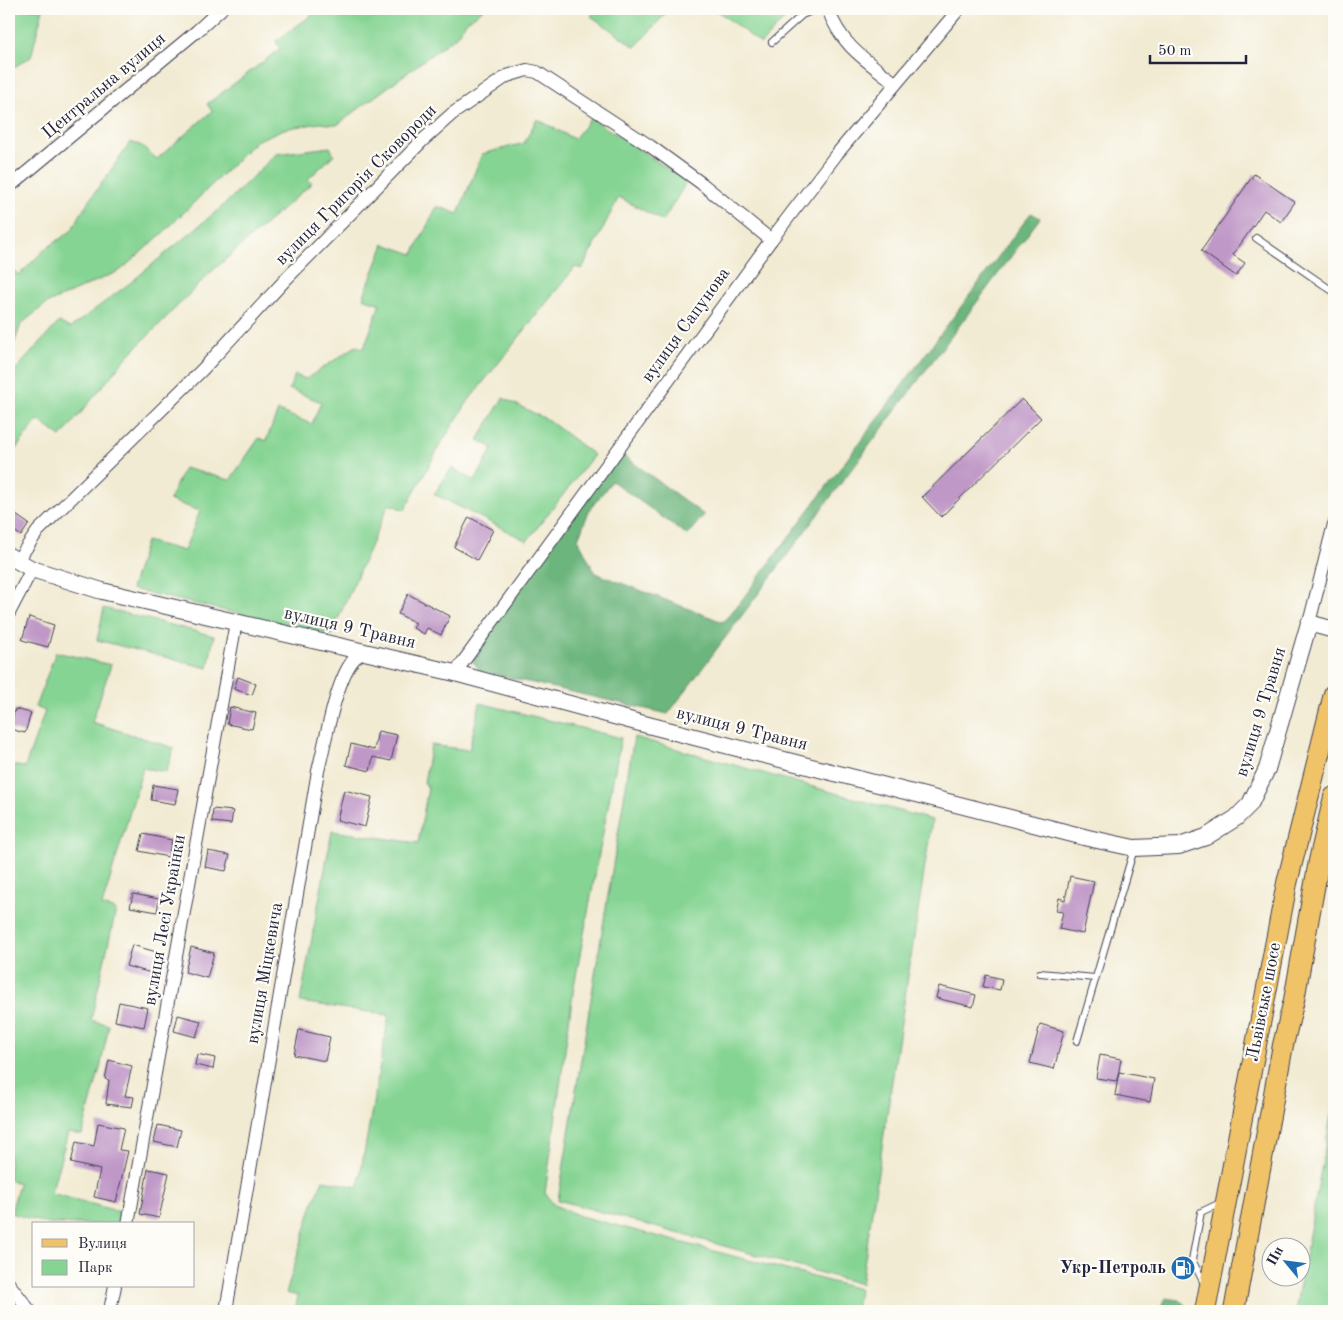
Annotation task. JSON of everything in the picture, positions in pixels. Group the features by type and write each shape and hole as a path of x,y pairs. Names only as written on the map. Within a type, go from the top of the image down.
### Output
{"main road":[{"name":"Львівське шосе","path":"1207,1302 1287,883 1334,694"},
{"name":"Львівське шосе","path":"1234,1311 1282,1046 1294,1000 1319,861 1334,797"}],"street":[{"name":"Центральна вулиця","path":"9,188 221,9"},
{"path":"828,9 846,43 895,84"},
{"name":"вулиця Сапунова","path":"455,673 771,240 836,155 958,9"},
{"name":"вулиця Григорія Сковороди","path":"13,558 38,531 202,370 287,278 424,140 452,114 517,71 537,72 650,146 771,240"},
{"path":"1334,524 1309,623 1334,630"},
{"name":"вулиця 9 Травня","path":"13,558 32,569 102,591 455,673 640,723 1134,848 1179,846 1206,837 1236,818 1250,804 1266,769 1309,623"},
{"path":"9,613 32,569"},
{"name":"вулиця Лесі Українки","path":"128,1222 236,622"},
{"name":"вулиця Міцкевича","path":"226,1311 318,771 336,699 346,672 356,657 366,652"},
{"path":"9,1284 30,1311"},
{"path":"110,1305 114,1288"}],"lane":[{"path":"772,42 802,15 816,9"},
{"path":"1256,238 1334,292"},
{"path":"1078,1041 1134,848"},
{"path":"1040,973 1096,978"}],"green space":[{"path":"9,9 43,9 31,57 9,70"},
{"path":"320,9 484,9 467,21 455,37 337,125 320,123 284,129 256,141 164,232 121,270 46,304 21,324 9,358 9,267 19,275 43,251 71,231 88,202 131,142 142,146 157,159 212,111 207,104 280,49 276,41"},
{"path":"597,9 670,9 635,47 591,16"},
{"path":"715,9 794,9 761,44"},
{"path":"591,118 687,181 663,221 619,197 582,269 575,267 469,400 440,445 405,510 389,504 331,635 131,589 146,541 184,551 200,511 169,500 184,468 230,480 259,438 266,441 278,411 312,424 321,402 289,389 295,375 306,379 356,346 364,348 380,304 363,298 384,244 413,254 437,206 458,214 482,154 524,143 537,119 574,139"},
{"path":"330,147 334,155 308,179 312,183 210,273 126,358 61,437 38,420 9,458 9,377 59,322 70,328 130,283 224,205 276,154"},
{"path":"1031,213 1040,218 668,714 480,671 468,654 616,450 704,515 687,535 612,481 590,509 578,539 595,573 723,622 738,605"},
{"path":"503,398 548,420 594,455 527,541 434,494 452,468 475,481 493,448 478,440"},
{"path":"104,608 214,636 208,668 97,640"},
{"path":"56,652 111,665 92,722 174,748 166,772 143,768 102,906 116,910 91,1020 109,1025 101,1064 82,1135 68,1133 51,1193 121,1212 119,1222 41,1222 11,1213 19,1183 9,1180 9,765 25,767 45,711 35,707"},
{"path":"480,703 621,738 574,986 545,1193 554,1205 580,1216 859,1289 856,1311 295,1311 298,1296 286,1293 313,1204 323,1180 358,1187 389,1015 300,1002 332,831 418,843 428,788 424,782 431,745 469,750"},
{"path":"634,737 932,820 861,1284 558,1200"},
{"path":"1334,1099 1334,1311 1295,1311 1299,1288 1310,1288 1310,1238 1308,1238"},
{"path":"1166,1298 1180,1300 1191,1311 1159,1311"}],"building":[{"path":"1254,174 1295,202 1281,222 1264,210 1233,255 1245,263 1236,276 1201,251"},
{"path":"1022,399 1041,418 941,517 922,497"},
{"path":"13,513 29,524 21,536 9,527 9,518"},
{"path":"469,517 493,530 477,560 454,547"},
{"path":"408,594 450,616 441,635 427,628 424,634 413,628 416,623 398,614"},
{"path":"29,617 54,625 48,647 22,640"},
{"path":"238,677 256,684 252,695 234,689"},
{"path":"230,707 256,713 252,729 227,724"},
{"path":"15,709 31,713 25,733 10,729"},
{"path":"378,731 397,735 391,761 373,757 370,771 346,765 351,744 374,750"},
{"path":"153,785 178,789 175,804 151,800"},
{"path":"344,790 372,797 365,827 337,820"},
{"path":"213,809 233,811 231,824 212,822"},
{"path":"143,834 172,840 168,857 139,851"},
{"path":"208,851 230,855 226,871 205,867"},
{"path":"1070,876 1094,881 1083,934 1059,929 1063,912 1056,911 1059,898 1065,900"},
{"path":"133,894 159,899 157,912 130,907"},
{"path":"132,945 160,953 155,974 126,966"},
{"path":"191,947 214,953 207,978 185,972"},
{"path":"986,975 1002,979 1000,990 983,987"},
{"path":"939,986 976,995 973,1007 936,998"},
{"path":"119,1002 148,1008 144,1027 115,1021"},
{"path":"178,1015 201,1021 196,1037 174,1031"},
{"path":"1040,1024 1064,1031 1054,1069 1030,1063"},
{"path":"299,1030 330,1037 325,1061 294,1055"},
{"path":"197,1054 215,1058 213,1069 195,1065"},
{"path":"1100,1055 1121,1059 1117,1081 1096,1078"},
{"path":"109,1060 132,1066 125,1096 134,1097 132,1107 106,1104 109,1080 105,1079"},
{"path":"1119,1072 1154,1079 1150,1102 1115,1095"},
{"path":"98,1123 124,1128 119,1150 128,1151 116,1202 94,1197 100,1170 71,1163 76,1142 94,1146"},
{"path":"158,1125 181,1130 177,1147 154,1142"},
{"path":"148,1169 169,1173 159,1218 140,1214"}],"place":[{"name":"Укр-Петроль","path":"1183,1268"}]}
